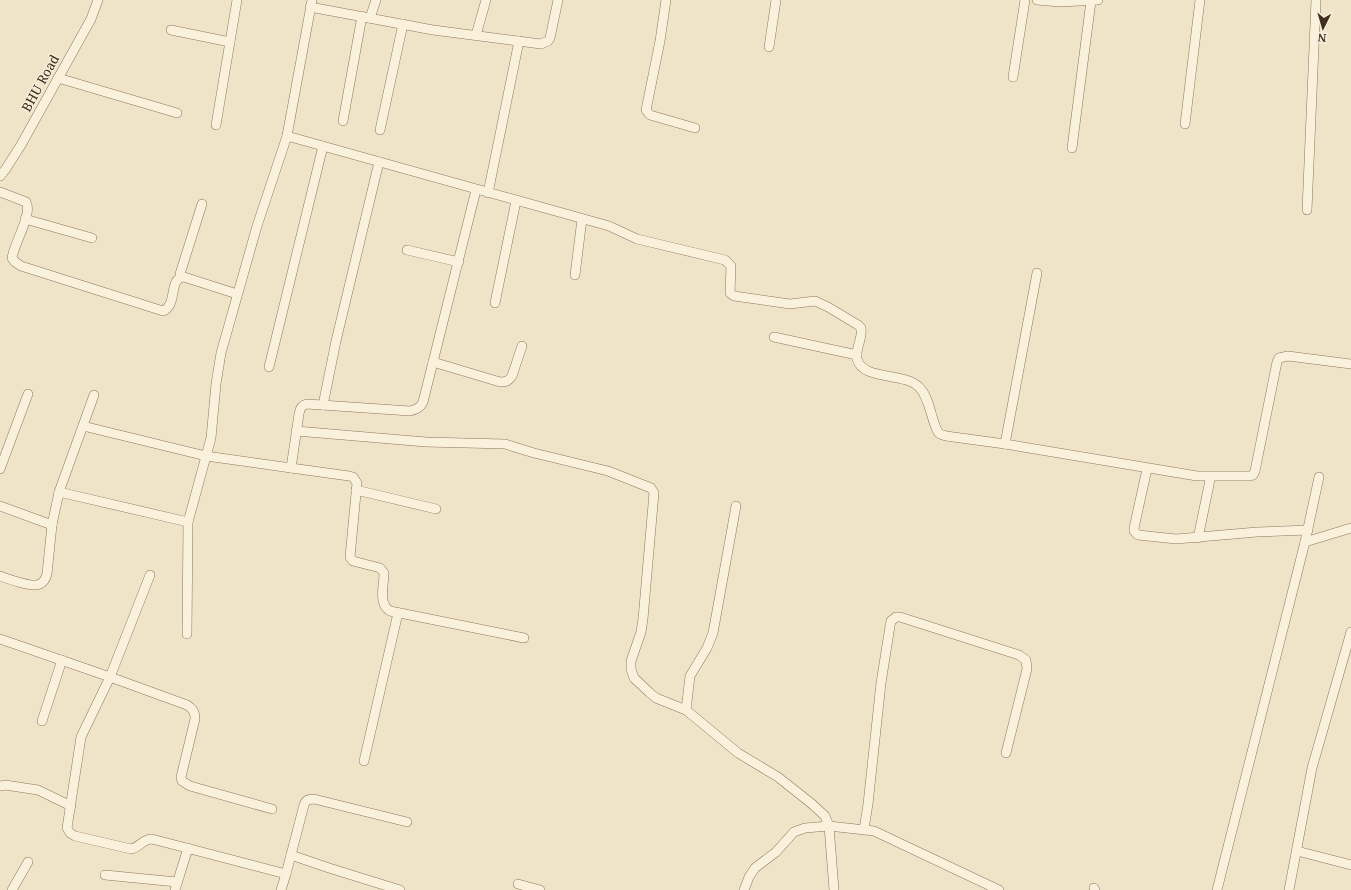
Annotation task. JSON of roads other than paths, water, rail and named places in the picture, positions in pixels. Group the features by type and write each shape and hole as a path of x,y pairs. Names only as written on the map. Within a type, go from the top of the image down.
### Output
{"street":[{"name":"BHU Road","path":"0,176 21,146 91,19 98,0"},
{"path":"216,126 237,0"},
{"path":"342,121 366,17 376,0"},
{"path":"476,35 486,0"},
{"path":"188,634 188,522 211,438 216,384 221,353 257,226 287,136 311,3 366,17 433,30 542,44 550,38 558,0"},
{"path":"666,0 660,40 646,110 650,115 695,128"},
{"path":"769,47 776,0"},
{"path":"1013,77 1025,0"},
{"path":"1037,0 1060,2 1095,0 1072,148"},
{"path":"1185,124 1200,0"},
{"path":"1307,210 1316,0"},
{"path":"380,130 403,24"},
{"path":"171,30 230,42"},
{"path":"488,193 519,41"},
{"path":"58,78 177,113"},
{"path":"287,136 609,226 637,239 725,260 731,266 730,293 734,296 790,304 808,301 820,302 861,328 857,355 860,364 867,370 873,373 905,379 920,387 931,410 938,432 941,435 1005,444 1147,469 1210,477 1250,476 1253,474 1279,358 1288,356 1351,364"},
{"path":"269,367 323,146"},
{"path":"323,405 336,341 380,162"},
{"path":"291,468 300,409 303,405 307,404 410,411 417,410 420,407 423,402 476,190"},
{"path":"0,192 26,202 28,205 12,258 15,262 22,266 163,311 170,307 176,281 181,277 237,294"},
{"path":"495,303 516,201"},
{"path":"181,277 180,274 202,204"},
{"path":"25,219 92,238"},
{"path":"575,275 582,219"},
{"path":"407,250 458,262"},
{"path":"1005,444 1037,273"},
{"path":"774,337 857,355"},
{"path":"433,362 500,382 505,382 512,376 522,346"},
{"path":"0,469 28,394"},
{"path":"0,576 34,585 41,584 45,580 48,574 52,525 59,492 94,396"},
{"path":"83,426 206,456 349,476 356,480 350,557 353,561 383,570 384,606 390,611 398,613 524,638"},
{"path":"296,431 426,442 505,444 534,453 608,471 651,488 654,493 643,619 641,632 631,661 631,669 634,678 656,698 686,710 738,753 778,777 825,816 830,826 834,890"},
{"path":"1147,469 1134,528 1135,533 1138,535 1163,538 1198,538 1257,532 1308,530"},
{"path":"1198,538 1210,477"},
{"path":"1217,890 1308,530 1319,477"},
{"path":"356,490 436,509"},
{"path":"59,492 188,522"},
{"path":"0,506 52,525"},
{"path":"686,710 690,676 707,648 713,633 736,506"},
{"path":"1305,542 1351,528"},
{"path":"150,576 110,677 81,737 67,828 70,833 75,836 131,849 135,848 146,839 152,839 286,874"},
{"path":"364,761 398,613"},
{"path":"864,829 870,789 881,683 891,621 896,617 900,616 1019,655 1026,660 1027,669 1006,753"},
{"path":"1289,890 1312,768 1351,632"},
{"path":"0,639 187,705 195,713 195,719 181,777 185,784 272,809"},
{"path":"42,721 62,660"},
{"path":"0,786 5,785 38,790 71,806"},
{"path":"281,890 304,805 309,799 407,822"},
{"path":"744,890 748,877 755,868 776,852 794,832 805,828 830,826 864,829 883,835 999,890"},
{"path":"105,875 176,886 188,848"},
{"path":"1297,851 1351,865"},
{"path":"291,855 372,886 400,890"},
{"path":"12,890 28,862"},
{"path":"518,884 540,890"}]}
